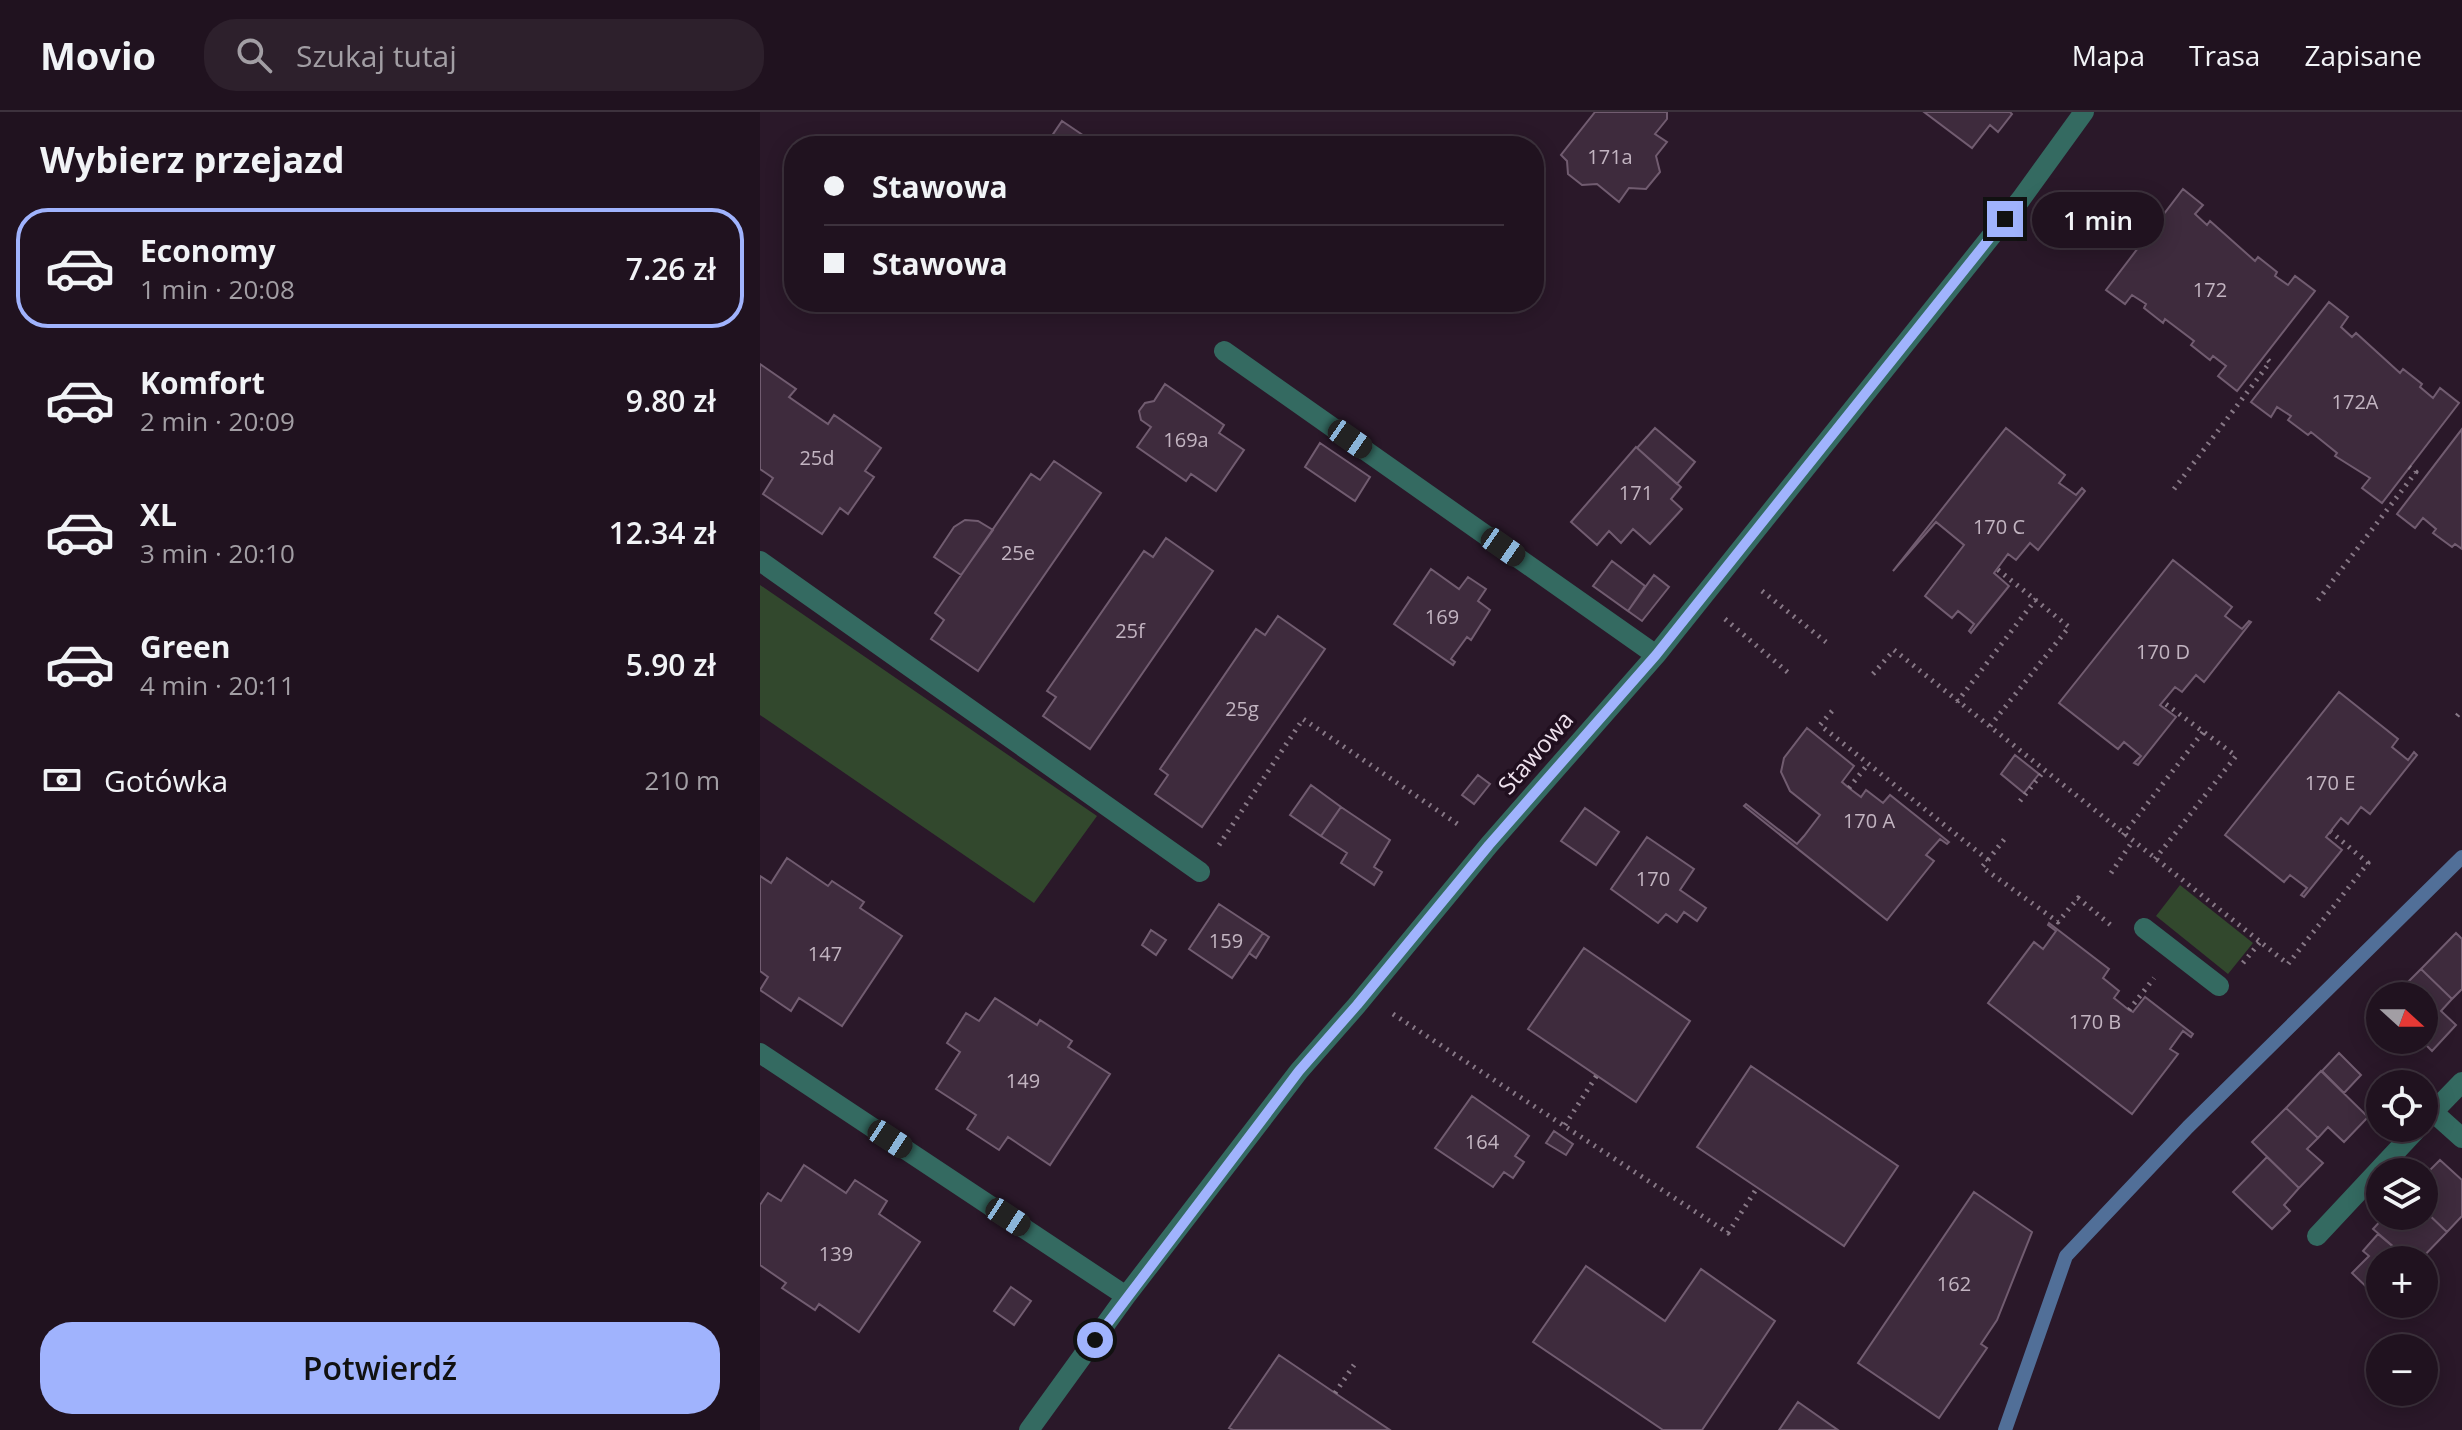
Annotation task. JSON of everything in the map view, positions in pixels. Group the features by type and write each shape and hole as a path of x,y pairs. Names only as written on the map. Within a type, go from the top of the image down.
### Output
{"street":[{"name":"Stawowa","path":"1029,1430 1126,1296 1299,1071 1489,845 1656,655 2021,199 2084,112"},
{"path":"1224,351 1656,655"},
{"path":"760,561 1200,872"},
{"path":"2144,928 2227,980"},
{"path":"760,1053 1126,1296"},
{"path":"2438,1107 2462,1082"},
{"path":"2438,1123 2462,1138"},
{"path":"2317,1236 2405,1142"}],"path":[{"path":"2174,489 2270,362 2264,356"},
{"path":"2318,600 2416,472 2409,467"},
{"path":"1990,726 2069,627 1997,569"},
{"path":"1762,591 1826,642"},
{"path":"1957,702 2036,599"},
{"path":"1725,618 1791,675"},
{"path":"1873,674 1894,650 2288,964 2368,863 2331,832"},
{"path":"2155,859 2236,756 2163,702"},
{"path":"2457,716 2462,710"},
{"path":"1832,711 1820,725 1988,860"},
{"path":"1200,872 1303,719 1489,845"},
{"path":"2123,835 2203,732"},
{"path":"1849,788 1868,764"},
{"path":"2020,801 2044,771"},
{"path":"2006,837 1982,867 2058,922 2078,898 2119,932"},
{"path":"2111,873 2132,842"},
{"path":"2227,980 2260,942"},
{"path":"2129,1010 2162,968"},
{"path":"1357,1005 1398,1015 1728,1233 1757,1188"},
{"path":"1565,1125 1597,1075"},
{"path":"1335,1393 1354,1365"}],"green space":[{"path":"760,585 1097,816 1034,903 760,715"},
{"path":"2180,885 2253,943 2228,974 2156,916"}],"building":[{"path":"1595,112 1667,112 1667,119 1655,134 1667,142 1656,156 1660,172 1646,189 1629,188 1619,202 1597,184 1582,185 1568,174 1567,161 1561,155"},
{"path":"1924,112 2012,114 1998,132 1990,125 1972,148"},
{"path":"1062,121 1084,136 1052,136"},
{"path":"2183,189 2203,205 2195,214 2207,225 2210,221 2255,261 2258,257 2277,272 2275,276 2288,285 2295,276 2315,291 2237,391 2218,376 2226,366 2213,356 2210,360 2191,345 2194,341 2165,319 2163,323 2144,308 2146,304 2132,295 2125,304 2106,290"},
{"path":"2329,302 2348,317 2341,327 2352,337 2356,333 2400,373 2403,369 2422,384 2420,387 2433,398 2440,388 2459,403 2382,503 2362,488 2370,478 2335,456 2337,453 2311,432 2308,435 2288,420 2291,416 2277,407 2271,417 2251,402"},
{"path":"760,364 796,389 789,397 828,424 834,415 881,448 865,471 874,477 848,514 840,508 822,534 763,494 773,478 760,469"},
{"path":"1165,384 1224,425 1219,433 1244,450 1216,491 1191,474 1186,481 1137,447 1151,427 1141,420 1139,411 1145,403 1154,401"},
{"path":"1655,428 1695,462 1677,484 1637,448"},
{"path":"2006,428 2065,475 2059,483 2076,495 2082,488 2085,491 2038,550 2030,543 2016,560 2008,554 1994,573 2009,586 1971,633 1969,631 1974,624 1958,611 1952,618 1925,596 1964,545 1936,522 1893,571"},
{"path":"2462,429 2462,549 2455,544 2452,547 2433,533 2436,529 2423,518 2415,528 2397,514"},
{"path":"1320,443 1370,477 1355,501 1305,467"},
{"path":"1636,447 1681,487 1671,499 1682,509 1650,544 1633,529 1621,543 1609,531 1597,545 1571,522"},
{"path":"1054,461 1101,493 978,671 931,639 944,620 935,613 1031,474 1040,480"},
{"path":"965,520 978,521 993,530 961,575 934,557 954,527"},
{"path":"1166,538 1213,571 1090,749 1043,716 1056,697 1047,691 1144,551 1153,557"},
{"path":"2173,560 2232,607 2225,616 2242,629 2251,622 2204,682 2196,675 2182,692 2175,687 2160,705 2176,717 2138,765 2134,763 2141,756 2124,742 2118,749 2059,703"},
{"path":"1612,561 1645,586 1628,611 1593,586"},
{"path":"1431,569 1459,589 1468,577 1486,589 1478,601 1490,610 1471,640 1467,637 1451,659 1455,662 1453,665 1394,624"},
{"path":"1654,575 1669,587 1642,621 1628,611"},
{"path":"1278,616 1325,649 1202,827 1155,794 1168,775 1160,769 1256,629 1265,635"},
{"path":"2339,692 2398,739 2392,747 2408,760 2414,752 2417,755 2370,814 2361,807 2348,824 2341,818 2326,837 2342,850 2304,897 2301,895 2307,888 2290,875 2284,882 2225,835"},
{"path":"1807,728 1854,766 1842,782 1849,788 1861,797 1866,790 1883,803 1890,795 1949,842 1947,844 1940,839 1926,855 1934,861 1887,920 1744,806 1746,804 1797,844 1804,836 1820,815 1790,791 1781,772 1784,758"},
{"path":"2015,755 2039,774 2024,793 2001,774"},
{"path":"1478,775 1490,784 1474,804 1462,795"},
{"path":"1311,785 1341,807 1321,836 1290,815"},
{"path":"1341,807 1390,840 1374,867 1382,872 1374,885 1341,863 1347,853 1321,836"},
{"path":"1585,808 1619,832 1596,865 1561,841"},
{"path":"1647,837 1694,869 1680,890 1706,908 1697,921 1684,912 1677,922 1666,914 1658,923 1611,889"},
{"path":"787,858 828,886 832,881 864,902 860,908 902,936 842,1026 799,998 791,1011 760,990 768,977 760,971 760,876 771,883"},
{"path":"1219,904 1263,933 1232,978 1189,949"},
{"path":"2049,923 2109,969 2103,978 2119,991 2114,998 2129,1010 2133,1012 2145,997 2193,1034 2191,1037 2183,1031 2170,1049 2178,1054 2132,1114 1988,1003 2034,942 2043,949 2056,931"},
{"path":"1151,930 1166,940 1156,955 1142,945"},
{"path":"1263,933 1269,937 1256,958 1249,953"},
{"path":"2456,933 2462,939 2462,989 2452,999 2438,982 2421,969"},
{"path":"1584,948 1690,1021 1636,1102 1528,1029"},
{"path":"2421,969 2434,982 2408,982"},
{"path":"2438,985 2452,999 2441,1011 2456,1025 2438,1044"},
{"path":"995,998 1037,1025 1040,1020 1072,1041 1068,1047 1110,1074 1050,1165 1008,1137 999,1150 967,1129 976,1115 936,1089 960,1052 947,1043 966,1013 979,1021"},
{"path":"2339,1053 2361,1075 2344,1093 2322,1071"},
{"path":"1751,1066 1898,1166 1844,1246 1697,1147"},
{"path":"2321,1071 2366,1115 2366,1119 2344,1142 2328,1127 2318,1138 2286,1108"},
{"path":"1472,1096 1529,1136 1515,1156 1524,1162 1513,1178 1504,1172 1493,1187 1435,1148"},
{"path":"2286,1108 2318,1138 2307,1149 2323,1163 2299,1188 2252,1142"},
{"path":"1554,1131 1573,1144 1566,1155 1546,1143"},
{"path":"2267,1157 2299,1188 2284,1205 2290,1211 2272,1229 2233,1192"},
{"path":"2440,1160 2462,1180 2462,1216 2447,1232 2438,1223"},
{"path":"804,1165 846,1193 855,1180 887,1201 879,1214 920,1242 859,1332 819,1304 815,1310 782,1288 786,1283 760,1265 760,1205 768,1193 781,1201"},
{"path":"1974,1192 2032,1232 1997,1320 1981,1344 1987,1348 1939,1418 1858,1363"},
{"path":"2438,1223 2447,1232 2434,1246 2393,1246 2374,1230 2438,1230"},
{"path":"2378,1234 2392,1246 2367,1246"},
{"path":"2366,1259 2366,1286 2352,1273"},
{"path":"1586,1266 1665,1321 1701,1269 1775,1321 1702,1430 1663,1430 1533,1342"},
{"path":"1011,1287 1031,1301 1014,1325 994,1311"},
{"path":"1279,1355 1390,1430 1229,1428"},
{"path":"1798,1402 1838,1430 1779,1430"}],"waterway":[{"path":"2005,1430 2066,1256 2188,1127 2462,857"}],"route":[{"path":"1095,1340 1299,1071 1489,845 1656,655 2005,219"}]}
